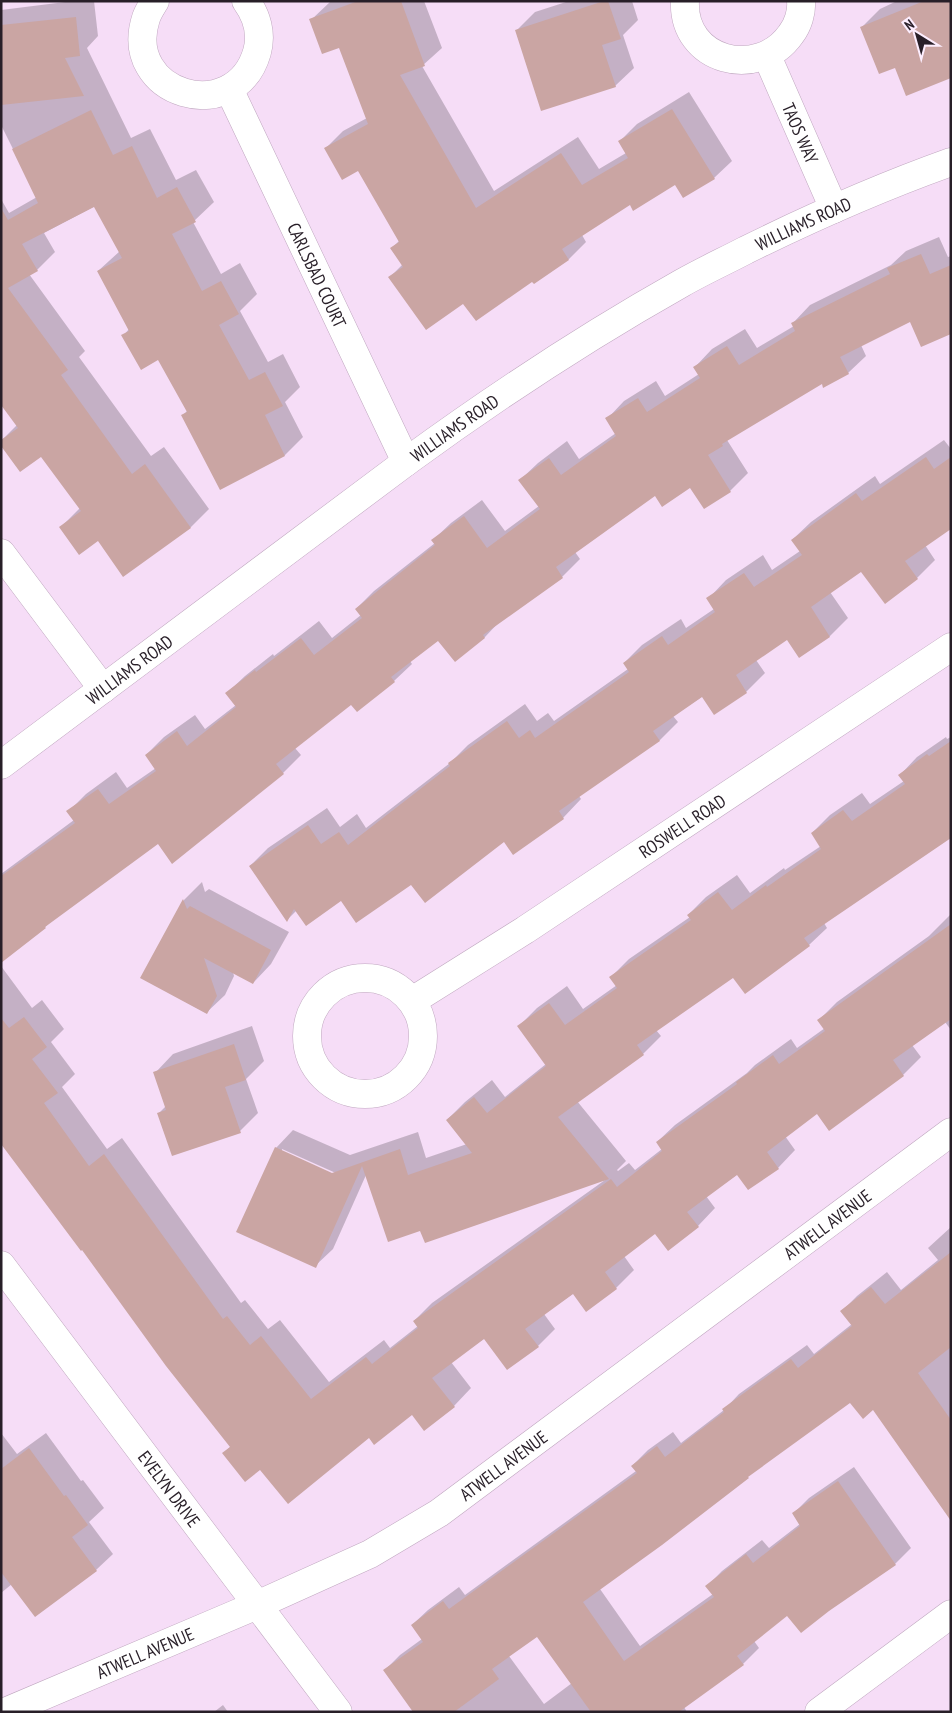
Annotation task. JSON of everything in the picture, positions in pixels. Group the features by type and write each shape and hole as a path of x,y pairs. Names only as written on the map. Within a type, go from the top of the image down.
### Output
{"street":[{"path":"155,1 146,16 142,36 145,57 155,74 171,88 190,95 210,95 229,89 243,78 254,62 259,45 259,26 253,9 246,1"},
{"path":"685,1 690,26 699,42 713,54 731,60 749,61 767,56 784,45 796,28 802,8 801,1"},
{"name":"TAOS WAY","path":"767,56 834,209"},
{"name":"CARLSBAD COURT","path":"229,89 406,462"},
{"name":"WILLIAMS ROAD","path":"1,765 406,462 472,414 559,356 683,282 797,225 903,179 951,162"},
{"path":"1,554 103,689"},
{"name":"ROSWELL ROAD","path":"412,1001 525,930 951,647"},
{"path":"358,977 379,979 398,987 412,1001 420,1017 424,1035 421,1053 413,1070 400,1083 384,1091 366,1095 347,1092 331,1084 318,1071 309,1053 306,1032 311,1013 322,996 339,984 358,977"},
{"name":"ATWELL AVENUE","path":"4,1712 257,1605 370,1554 439,1513 951,1132"},
{"name":"EVELYN DRIVE","path":"1,1265 338,1712"},
{"path":"819,1712 951,1614"}],"building":[{"path":"358,1 401,1 425,66 400,75 476,208 561,153 582,185 628,158 618,141 672,109 715,179 683,198 675,185 633,211 630,205 562,249 569,260 534,284 532,282 476,321 463,304 426,330 388,277 403,267 390,248 399,242 358,171 342,180 324,148 368,124 339,48 322,54 309,19"},
{"path":"608,1 621,39 602,45 616,87 541,111 515,30"},
{"path":"924,1 951,1 951,78 906,96 895,68 879,74 860,27"},
{"path":"76,17 80,56 65,58 84,96 1,105 1,25"},
{"path":"91,110 113,155 132,146 157,198 177,187 196,222 172,234 202,291 221,281 239,314 219,325 249,380 265,372 283,406 265,415 285,456 220,490 181,415 187,412 158,360 141,370 121,335 129,331 97,271 122,258 94,207 22,244 38,271 8,288 68,370 61,375 132,474 145,464 191,528 123,577 98,541 79,555 59,527 81,511 41,457 20,472 1,446 1,440 18,428 1,405 1,208 8,220 38,203 12,149"},
{"path":"921,254 930,274 951,265 951,334 921,347 910,322 840,357 849,374 823,388 822,384 722,444 723,446 708,455 731,492 704,509 690,488 662,507 655,496 556,567 563,578 483,635 485,638 455,662 438,641 391,677 395,682 357,712 351,705 276,764 284,774 172,864 158,844 45,927 1,963 1,876 75,823 66,811 98,789 109,804 156,771 145,755 177,731 187,746 236,707 225,693 301,638 314,655 362,618 355,609 435,545 431,540 464,516 487,548 540,509 518,480 549,458 561,475 616,436 605,418 638,398 647,412 700,378 693,367 727,346 739,365 795,331 791,323 890,274 887,268"},
{"path":"926,457 934,469 951,457 951,529 905,561 918,579 885,604 861,572 811,607 830,637 799,658 787,640 736,675 747,693 714,715 702,697 653,731 660,741 559,811 564,819 513,855 504,842 425,903 411,885 356,923 341,901 306,926 294,909 287,922 249,866 308,825 321,844 339,832 348,845 450,766 448,763 507,721 519,738 530,730 535,738 629,672 623,663 662,636 668,645 715,612 706,598 744,573 754,587 802,555 791,540 856,493 862,501"},
{"path":"951,741 951,838 804,938 810,946 745,994 733,978 637,1045 644,1055 558,1117 609,1179 425,1243 420,1231 388,1242 362,1166 316,1268 236,1232 275,1147 332,1173 400,1149 408,1175 472,1153 446,1120 474,1097 487,1113 546,1066 517,1026 549,1003 565,1025 617,988 609,977 691,920 687,915 718,892 732,910 821,849 811,833 843,810 852,821 905,784 898,775 927,754 929,756"},
{"path":"183,899 187,909 190,906 271,950 253,984 204,958 217,996 207,1014 140,978"},
{"path":"951,924 951,1019 893,1060 904,1076 829,1131 817,1114 767,1152 779,1169 748,1190 737,1175 687,1212 699,1227 668,1251 655,1234 605,1272 617,1289 586,1312 573,1294 525,1329 539,1347 507,1370 484,1339 432,1378 455,1407 424,1431 412,1415 374,1445 369,1438 288,1504 260,1470 245,1482 222,1453 230,1447 166,1366 82,1250 1,1144 1,1018 9,1028 24,1017 47,1047 32,1059 58,1093 44,1103 89,1166 104,1154 223,1319 227,1316 250,1345 261,1336 311,1399 366,1357 372,1364 418,1328 413,1321 611,1179 617,1187 662,1151 656,1142 737,1084 736,1082 773,1055 779,1064 825,1031 817,1020"},
{"path":"234,1044 246,1080 225,1087 241,1133 172,1156 157,1113 166,1110 153,1072"},
{"path":"951,1252 951,1347 918,1373 951,1420 951,1521 873,1410 863,1419 850,1403 748,1477 662,1545 583,1602 624,1661 714,1597 705,1586 746,1554 753,1563 800,1526 792,1513 838,1481 896,1565 829,1611 801,1633 787,1616 737,1656 744,1665 679,1712 591,1712 537,1637 492,1669 499,1679 454,1712 413,1712 383,1670 423,1642 411,1625 443,1601 449,1609 637,1473 631,1466 657,1446 665,1457 724,1412 722,1409 791,1359 798,1368 852,1326 840,1311 871,1287 885,1304"},
{"path":"29,1448 88,1525 72,1537 97,1571 35,1617 1,1572 1,1469"}]}
